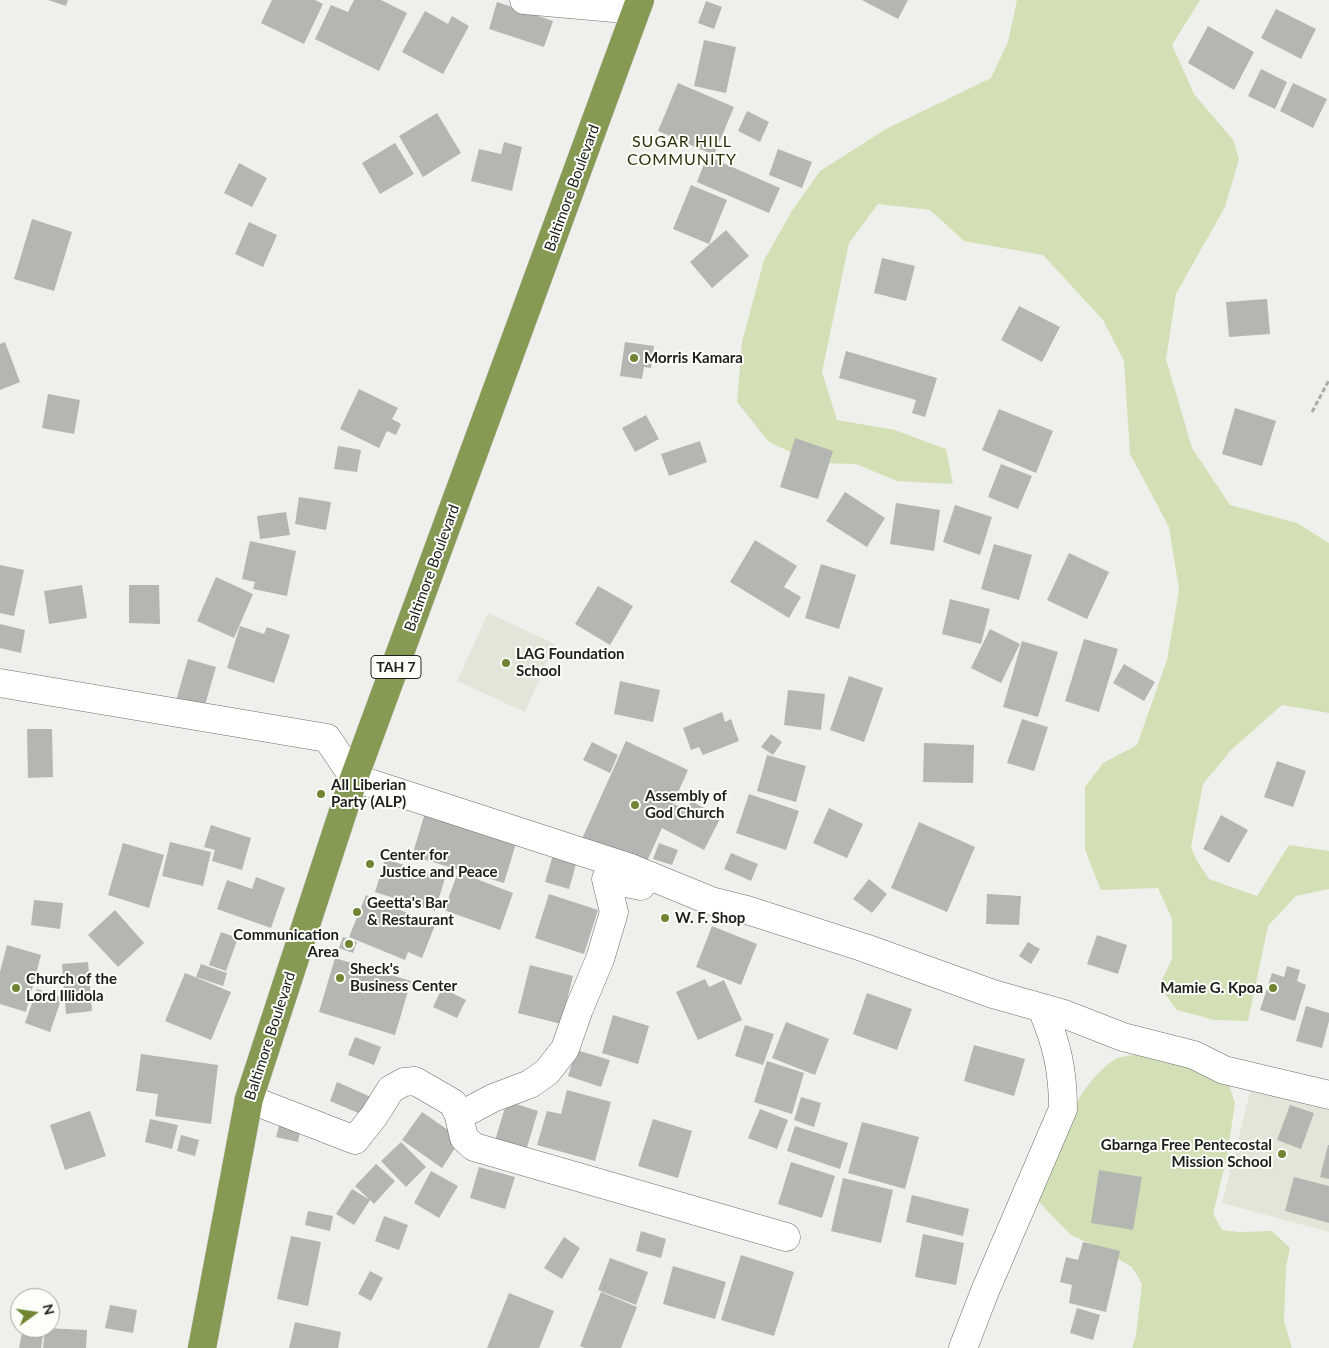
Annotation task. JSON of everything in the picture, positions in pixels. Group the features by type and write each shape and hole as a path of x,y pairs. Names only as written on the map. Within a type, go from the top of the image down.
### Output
{"highway":[{"name":"Baltimore Boulevard","path":"202,1348 249,1099 354,778 638,5"}],"street":[{"path":"524,0 638,5"},
{"path":"0,683 327,738 354,778 628,867 711,901"},
{"path":"459,1116 493,1098 530,1084 547,1072 565,1049 600,959 614,912 606,879 747,910 865,948 993,994 1064,1014 1122,1037"},
{"path":"963,1348 985,1291 1063,1109 1063,1081 1054,1037 1042,1010 1122,1037 1194,1055 1224,1070 1329,1095"},
{"path":"249,1099 355,1140 374,1116 391,1089 404,1082 414,1081 453,1103 459,1116 464,1138 474,1147 786,1236"}],"path":[{"path":"1312,412 1329,380"}],"shaded area":[{"name":"LAG Foundation School","path":"488,613 555,644 525,712 457,681"},
{"name":"Gbarnga Free Pentecostal Mission School","path":"1252,1084 1329,1104 1329,1232 1222,1203"}],"green space":[{"path":"1017,0 1200,0 1172,45 1194,94 1233,140 1239,159 1225,207 1176,294 1166,359 1192,448 1230,505 1297,523 1329,543 1329,713 1282,705 1231,750 1203,784 1191,847 1197,861 1209,879 1257,896 1289,845 1329,851 1329,889 1296,896 1268,926 1248,1021 1214,1020 1177,1010 1159,986 1172,959 1172,919 1158,888 1101,890 1085,850 1085,787 1103,763 1137,745 1167,660 1179,590 1169,527 1130,454 1124,361 1103,320 1043,255 964,241 930,210 878,204 849,243 822,372 837,420 895,430 946,449 953,484 897,481 856,464 814,463 769,442 737,402 742,342 764,260 792,211 820,171 886,129 991,78 1008,42"},
{"path":"1156,1052 1227,1079 1235,1103 1227,1157 1213,1214 1222,1230 1239,1232 1272,1231 1290,1248 1286,1267 1284,1321 1292,1348 1132,1348 1136,1335 1142,1284 1132,1267 1071,1235 1038,1201 1066,1124 1087,1087 1099,1072 1114,1060"}],"building":[{"path":"48,0 68,0 66,6"},
{"path":"272,0 315,0 323,4 304,44 261,23"},
{"path":"354,0 381,0 407,13 379,71 315,39 331,5 348,12"},
{"path":"862,0 908,0 898,19"},
{"path":"706,1 722,7 714,29 698,23"},
{"path":"497,2 553,21 544,47 489,29"},
{"path":"1276,9 1316,29 1301,59 1261,38"},
{"path":"425,11 448,24 452,16 469,26 443,74 402,52"},
{"path":"1208,26 1254,52 1234,90 1188,63"},
{"path":"704,40 736,47 726,93 694,86"},
{"path":"1261,69 1287,82 1275,109 1248,96"},
{"path":"678,83 734,107 714,155 658,131"},
{"path":"1293,83 1327,99 1313,128 1280,111"},
{"path":"747,111 769,122 760,142 738,131"},
{"path":"437,113 461,153 423,177 399,136"},
{"path":"504,142 522,147 512,191 471,181 479,149 501,154"},
{"path":"395,143 414,174 380,194 362,163"},
{"path":"778,149 812,162 802,188 769,175"},
{"path":"707,156 780,188 769,213 697,182"},
{"path":"239,163 267,178 252,207 224,193"},
{"path":"691,185 727,200 709,244 673,229"},
{"path":"32,219 72,232 54,291 14,279"},
{"path":"249,222 277,235 263,267 235,254"},
{"path":"726,230 749,256 712,288 690,262"},
{"path":"882,258 915,266 906,301 874,293"},
{"path":"1267,299 1270,334 1229,337 1226,302"},
{"path":"1019,306 1060,327 1042,362 1001,340"},
{"path":"5,342 20,382 0,390 0,344"},
{"path":"625,342 654,346 651,368 644,367 642,379 620,376"},
{"path":"846,351 937,378 925,417 912,413 916,400 839,378"},
{"path":"359,389 398,408 392,419 401,424 396,435 387,431 379,448 340,429"},
{"path":"48,394 80,400 74,434 42,428"},
{"path":"1235,408 1276,421 1262,466 1222,454"},
{"path":"999,409 1053,431 1036,473 982,450"},
{"path":"646,415 659,439 635,452 622,428"},
{"path":"795,438 833,451 818,499 780,487"},
{"path":"700,441 707,462 669,476 661,454"},
{"path":"338,446 361,450 357,472 334,469"},
{"path":"1001,464 1032,476 1018,509 988,497"},
{"path":"845,492 885,518 867,547 826,521"},
{"path":"299,497 331,502 326,530 295,524"},
{"path":"896,503 940,510 934,551 890,544"},
{"path":"955,505 992,517 980,555 943,542"},
{"path":"286,512 290,535 260,539 257,516"},
{"path":"755,540 797,566 784,587 801,597 789,618 730,582"},
{"path":"250,541 296,551 287,596 253,589 255,582 242,579"},
{"path":"994,544 1032,555 1019,600 981,589"},
{"path":"1069,553 1109,572 1087,619 1047,600"},
{"path":"821,564 856,575 839,629 805,618"},
{"path":"0,565 24,570 14,616 0,613"},
{"path":"216,577 253,594 234,638 197,621"},
{"path":"82,585 87,618 49,624 44,591"},
{"path":"129,585 159,585 160,624 129,623"},
{"path":"598,586 633,606 610,645 575,624"},
{"path":"950,599 990,609 981,644 942,634"},
{"path":"0,624 25,630 21,653 0,648"},
{"path":"240,626 264,634 267,627 290,635 274,683 227,668"},
{"path":"990,629 1020,644 1001,683 971,668"},
{"path":"1084,639 1118,649 1099,712 1065,701"},
{"path":"1022,641 1058,652 1038,717 1003,707"},
{"path":"188,659 216,667 203,712 175,704"},
{"path":"1124,664 1155,682 1144,701 1113,683"},
{"path":"849,676 883,688 864,742 830,730"},
{"path":"620,681 660,690 653,722 614,714"},
{"path":"788,690 825,694 821,730 784,725"},
{"path":"722,712 725,722 731,719 739,741 703,755 699,747 691,750 683,728"},
{"path":"1022,719 1048,727 1034,771 1007,763"},
{"path":"27,729 52,729 53,777 28,778"},
{"path":"771,734 782,742 773,755 761,747"},
{"name":"Assembly of God Church","path":"626,741 688,770 665,822 674,804 687,810 691,801 721,817 704,850 662,828 643,870 581,841"},
{"path":"592,742 618,755 610,773 583,760"},
{"path":"924,743 974,745 973,783 923,782"},
{"path":"767,755 806,766 796,802 757,791"},
{"path":"1277,761 1306,771 1293,807 1264,797"},
{"path":"749,794 799,811 786,850 736,833"},
{"path":"829,808 863,824 847,858 813,843"},
{"path":"425,813 517,840 504,883 412,856"},
{"path":"1221,815 1248,830 1229,863 1203,849"},
{"path":"919,822 975,847 947,912 891,888"},
{"path":"211,825 251,838 242,870 212,861 215,850 204,847"},
{"path":"170,842 211,852 203,886 162,876"},
{"path":"123,843 164,855 149,908 108,895"},
{"path":"659,843 678,850 672,865 653,859"},
{"path":"555,848 579,854 569,889 545,882"},
{"path":"731,853 758,864 751,881 724,869"},
{"path":"385,859 445,878 435,911 375,892"},
{"path":"458,872 513,893 500,930 444,910"},
{"path":"256,877 285,888 271,928 217,909 227,880 252,889"},
{"path":"869,879 887,894 872,913 853,899"},
{"path":"549,894 598,910 584,954 535,938"},
{"path":"987,894 1021,896 1019,925 986,924"},
{"path":"366,895 435,925 422,958 408,952 405,960 349,937"},
{"path":"34,900 63,903 60,929 31,925"},
{"path":"115,910 144,943 118,967 88,935"},
{"path":"712,926 757,944 741,985 696,967"},
{"path":"221,932 238,938 226,971 209,965"},
{"path":"1097,935 1127,945 1118,974 1087,964"},
{"path":"343,937 357,942 353,953 339,948"},
{"path":"1028,942 1040,949 1031,964 1019,956"},
{"name":"Church of the Lord Illidola","path":"7,945 41,955 26,1012 0,1004 0,972"},
{"path":"335,958 411,981 395,1035 319,1012"},
{"path":"88,962 92,1011 66,1014 62,964"},
{"path":"201,964 227,973 223,986 196,977"},
{"path":"530,965 573,976 561,1024 518,1013"},
{"path":"1287,966 1300,970 1297,981 1306,985 1295,1021 1260,1010 1272,973 1284,977"},
{"path":"185,973 231,992 211,1040 165,1021"},
{"path":"705,979 709,987 724,980 742,1020 698,1040 676,992"},
{"path":"442,988 466,1000 457,1018 433,1007"},
{"path":"37,989 62,997 50,1032 25,1023"},
{"path":"867,993 912,1009 897,1050 853,1034"},
{"path":"1306,1006 1329,1013 1329,1021 1322,1048 1296,1041"},
{"path":"613,1015 649,1026 638,1064 602,1053"},
{"path":"786,1022 829,1039 815,1075 772,1058"},
{"path":"745,1025 774,1034 763,1065 735,1056"},
{"path":"355,1037 381,1047 374,1065 348,1055"},
{"path":"974,1045 1025,1059 1014,1096 964,1081"},
{"path":"576,1050 610,1060 601,1087 568,1076"},
{"path":"141,1054 218,1065 211,1124 155,1116 158,1094 136,1091"},
{"path":"767,1061 804,1073 792,1114 754,1102"},
{"path":"337,1082 371,1097 363,1115 330,1101"},
{"path":"567,1090 611,1102 595,1161 537,1145 547,1111 561,1114"},
{"path":"801,1097 821,1103 814,1127 794,1120"},
{"path":"507,1101 538,1111 524,1157 493,1147"},
{"path":"1290,1105 1314,1113 1301,1149 1277,1140"},
{"path":"760,1109 788,1120 777,1149 748,1138"},
{"path":"90,1111 106,1156 65,1170 50,1125"},
{"path":"422,1112 461,1139 442,1168 402,1140"},
{"path":"150,1119 178,1125 172,1149 145,1142"},
{"path":"653,1119 692,1131 678,1178 638,1166"},
{"path":"280,1122 301,1126 298,1142 276,1137"},
{"path":"862,1122 919,1137 905,1189 848,1173"},
{"path":"795,1126 848,1143 840,1169 787,1151"},
{"path":"181,1135 199,1140 195,1156 177,1151"},
{"path":"401,1142 426,1167 406,1187 381,1161"},
{"path":"1329,1145 1329,1179 1320,1177"},
{"path":"791,1162 835,1176 822,1218 778,1204"},
{"path":"376,1164 395,1181 374,1204 355,1186"},
{"path":"479,1167 515,1177 505,1209 470,1198"},
{"path":"1099,1170 1142,1177 1133,1230 1091,1223"},
{"path":"431,1171 458,1186 439,1218 414,1203"},
{"path":"1294,1177 1329,1186 1329,1223 1285,1211"},
{"path":"843,1178 893,1190 881,1243 831,1231"},
{"path":"352,1189 370,1200 354,1225 336,1214"},
{"path":"912,1195 969,1209 963,1236 906,1222"},
{"path":"308,1211 333,1216 330,1231 305,1225"},
{"path":"384,1216 408,1225 399,1250 375,1241"},
{"path":"641,1231 666,1239 661,1258 636,1251"},
{"path":"923,1234 964,1243 956,1285 915,1277"},
{"path":"291,1236 321,1242 308,1306 277,1299"},
{"path":"564,1237 580,1248 562,1279 544,1268"},
{"path":"1083,1242 1120,1251 1106,1312 1069,1303 1072,1285 1060,1282 1066,1257 1078,1260"},
{"path":"741,1255 794,1272 774,1336 721,1320"},
{"path":"610,1258 648,1272 636,1305 598,1290"},
{"path":"673,1266 726,1282 715,1319 663,1304"},
{"path":"370,1271 383,1278 371,1301 358,1294"},
{"path":"601,1292 637,1307 621,1348 585,1348 580,1346"},
{"path":"509,1293 554,1311 539,1348 487,1348"},
{"path":"110,1305 137,1310 133,1333 105,1328"},
{"path":"1077,1308 1100,1315 1093,1340 1070,1333"},
{"path":"295,1322 341,1332 338,1348 289,1348"},
{"path":"60,1329 87,1330 86,1348 43,1348 44,1338 60,1338"},
{"path":"21,1338 42,1338 41,1348 19,1348"}],"place":[{"name":"Morris Kamara","path":"634,358"},
{"name":"LAG Foundation School","path":"506,663"},
{"name":"All Liberian Party (ALP)","path":"321,794"},
{"name":"Assembly of God Church","path":"635,805"},
{"name":"Center for Justice and Peace","path":"370,864"},
{"name":"Geetta's Bar & Restaurant","path":"357,912"},
{"name":"W. F. Shop","path":"665,918"},
{"name":"Communication Area","path":"349,944"},
{"name":"Sheck's Business Center","path":"340,978"},
{"name":"Church of the Lord Illidola","path":"16,988"},
{"name":"Mamie G. Kpoa","path":"1273,988"},
{"name":"Gbarnga Free Pentecostal Mission School","path":"1282,1154"}],"district":[{"name":"SUGAR HILL COMMUNITY","path":"682,151"}]}
